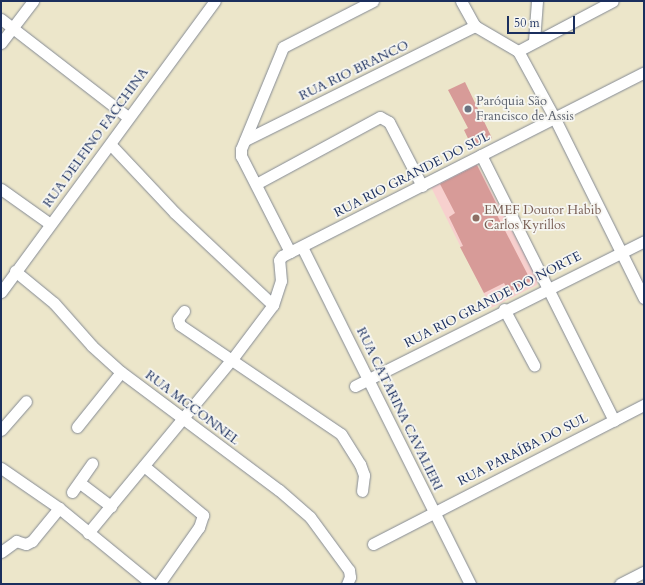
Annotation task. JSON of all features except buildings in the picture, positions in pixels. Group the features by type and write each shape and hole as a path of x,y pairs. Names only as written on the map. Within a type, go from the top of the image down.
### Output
{"street":[{"path":"1,43 33,1"},
{"name":"RUA DELFINO FACCHINA","path":"1,290 111,145 128,117 215,1"},
{"path":"290,252 241,156 245,140 283,47 373,1"},
{"path":"461,1 475,26 518,51 554,117 644,298"},
{"path":"534,41 537,1"},
{"path":"518,51 534,41 613,1"},
{"path":"1,19 128,117"},
{"name":"RUA RIO BRANCO","path":"245,140 475,26"},
{"name":"RUA RIO GRANDE DO SUL","path":"273,305 281,281 279,260 290,252 644,72"},
{"path":"256,184 380,118 389,122 422,186"},
{"path":"88,533 233,358 273,305 175,213 111,145"},
{"path":"481,155 549,287 614,420"},
{"path":"1,189 50,224"},
{"name":"RUA RIO GRANDE DO NORTE","path":"355,386 549,287 644,241"},
{"name":"RUA CATARINA CAVALIERI","path":"302,247 369,378 434,511 467,583"},
{"name":"RUA MCCONNEL","path":"15,271 54,303 92,346 121,372 279,490 310,517 349,570 350,577 348,584"},
{"path":"504,310 534,365"},
{"path":"184,311 178,319 180,325 233,358 341,434 360,464 364,475 362,491"},
{"path":"77,427 121,372"},
{"path":"1,430 26,400"},
{"name":"RUA PARAÍBA DO SUL","path":"373,544 434,511 644,405"},
{"path":"72,492 92,463"},
{"path":"144,466 203,515 199,527 159,584"},
{"path":"1,468 59,508 152,584"},
{"path":"80,482 111,506"},
{"path":"1,552 14,542 26,544 32,541 59,508"},
{"path":"620,584 644,572"}],"shaded area":[{"name":"EMEF Doutor Habib Carlos Kyrillos","path":"477,164 538,280 537,285 491,308 431,187"}],"place":[{"name":"Paróquia São Francisco de Assis","path":"468,109"},
{"name":"EMEF Doutor Habib Carlos Kyrillos","path":"476,218"}]}
